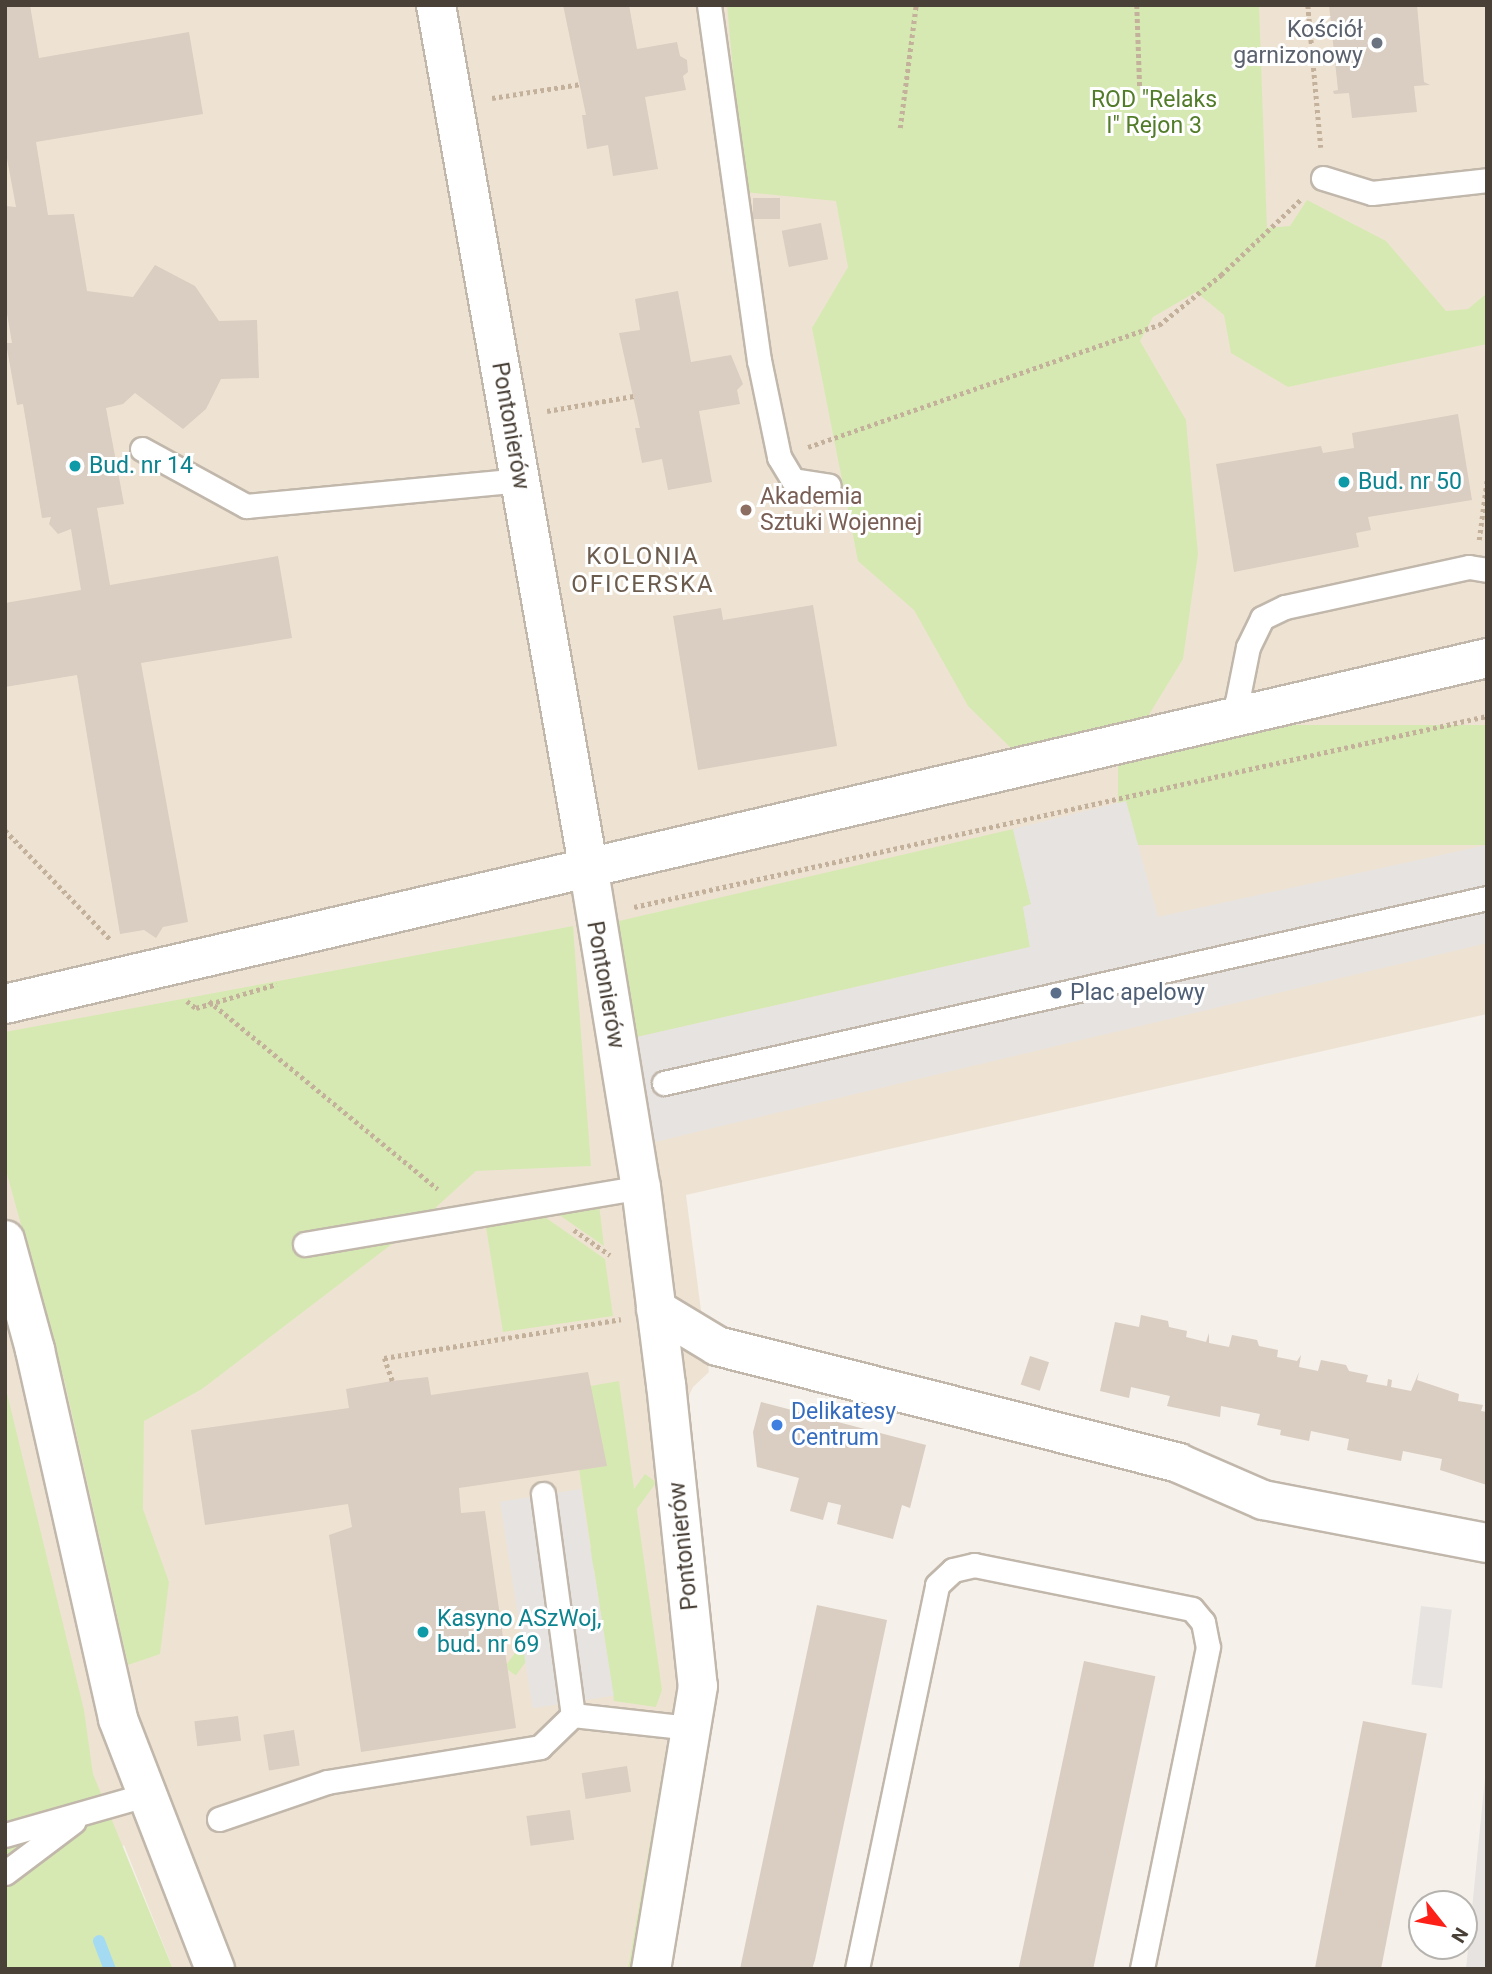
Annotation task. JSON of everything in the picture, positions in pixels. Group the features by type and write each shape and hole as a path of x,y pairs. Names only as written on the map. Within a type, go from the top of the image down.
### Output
{"street":[{"name":"Pontonierów","path":"436,5 588,865 623,1191 633,1312 666,1384 698,1686 651,1969"},
{"path":"5,1004 588,865 1487,658"},
{"path":"5,1240 35,1350 118,1719 145,1795 215,1969"},
{"path":"633,1312 717,1346 1178,1463 1263,1500 1487,1543"},
{"path":"666,1384 692,1360 717,1346"}],"lane":[{"path":"709,5 759,360 779,457 793,480 829,486"},
{"path":"1323,178 1372,192 1487,180"},
{"path":"142,449 246,506 519,480"},
{"path":"1241,715 1237,702 1248,647 1262,618 1285,607 1481,569"},
{"path":"664,1083 1487,898"},
{"path":"305,1244 623,1191"},
{"path":"542,1494 573,1715"},
{"path":"857,1969 937,1585 953,1570 974,1565 1192,1609 1203,1622 1208,1647 1142,1969"},
{"path":"573,1715 691,1728"},
{"path":"219,1819 327,1782 540,1747 573,1715"},
{"path":"5,1835 145,1795"},
{"path":"5,1872 85,1812"}],"path":[{"path":"900,128 916,5"},
{"path":"1137,5 1140,89"},
{"path":"779,457 1159,325 1221,275 1323,178 1308,5"},
{"path":"453,103 581,84"},
{"path":"508,417 634,396"},
{"path":"1481,569 1487,479"},
{"path":"593,916 1487,716"},
{"path":"5,830 141,971 196,1008"},
{"path":"209,1001 471,1216"},
{"path":"614,1258 623,1191"},
{"path":"623,1332 633,1312"},
{"path":"392,1381 384,1358 633,1312"}],"shaded area":[{"name":"Akademia Sztuki Wojennej","path":"5,5 1487,5 1487,1014 686,1195 709,1372 693,1387 683,1408 714,1678 666,1969 173,1969 124,1845 5,1948"},
{"name":"Plac apelowy","path":"1126,801 1158,917 1487,845 1487,943 650,1143 633,1038 1030,947 1023,907 1031,904 1013,829"},
{"path":"581,1489 614,1695 533,1708 500,1502"},
{"path":"1421,1606 1452,1610 1442,1688 1411,1684"},
{"path":"1487,1758 1487,1969 1466,1969 1467,1960 1478,1960 1478,1890 1474,1890"}],"green space":[{"name":"ROD \"Relaks I\" Rejon 3","path":"727,5 1259,5 1267,228 1290,226 1307,200 1386,241 1446,311 1468,309 1487,293 1487,344 1288,387 1231,353 1224,315 1196,292 1153,317 1140,341 1186,420 1198,554 1183,659 1147,718 1018,755 968,706 914,610 858,561 812,328 848,267 836,201 744,192"},
{"path":"1118,725 1487,725 1487,845 1118,845"},
{"path":"1013,829 1031,904 1023,907 1030,947 633,1038 613,926 619,921"},
{"path":"573,926 591,1166 476,1171 413,1228 202,1389 144,1421 143,1509 169,1582 160,1654 128,1665 65,1383 5,1167 5,1032"},
{"path":"599,1204 604,1246 552,1210"},
{"path":"539,1213 605,1259 613,1316 503,1332 485,1221"},
{"path":"619,1381 662,1690 656,1707 614,1701 579,1469 606,1466 590,1386"},
{"path":"5,1385 84,1710 93,1774 173,1969 5,1969"},
{"path":"645,1474 656,1482 516,1676 505,1667"},
{"path":"667,1745 669,1756 637,1969 628,1969"}],"building":[{"name":"Bud. nr 14","path":"5,5 30,5 39,58 189,32 203,114 36,142 48,215 74,214 87,291 133,297 155,265 195,286 219,321 257,320 259,378 221,379 206,409 183,429 135,393 123,404 106,408 124,504 97,508 110,585 278,556 292,638 141,663 188,922 163,927 156,938 144,930 120,934 77,675 5,687 5,603 81,590 71,529 58,534 49,524 51,517 42,518 23,404 17,405 6,343 12,343 5,302 5,206 16,207 5,148"},
{"path":"563,5 629,5 637,49 677,42 680,56 687,60 688,72 683,76 686,90 645,97 658,169 613,176 608,145 587,149 582,115 586,115"},
{"name":"Kościół garnizonowy","path":"1329,5 1417,5 1424,82 1430,85 1414,86 1417,112 1352,118 1349,93 1334,94 1333,91 1338,90"},
{"path":"753,198 780,198 780,219 753,219"},
{"path":"821,223 828,259 789,267 782,231"},
{"path":"678,291 691,362 731,355 743,384 737,390 740,404 699,411 712,482 668,490 662,459 642,463 635,428 640,428 619,333 640,330 635,299"},
{"name":"Bud. nr 50","path":"1458,414 1472,500 1368,517 1371,530 1356,533 1359,547 1234,572 1216,464 1321,446 1323,453 1354,448 1352,433"},
{"path":"813,605 837,746 698,770 673,616 721,608 723,620"},
{"path":"1141,1315 1168,1321 1169,1327 1187,1331 1186,1337 1206,1342 1209,1333 1209,1343 1229,1347 1232,1335 1257,1340 1259,1346 1278,1350 1277,1357 1297,1361 1301,1355 1299,1367 1318,1371 1321,1360 1346,1365 1349,1371 1368,1375 1366,1382 1387,1386 1388,1379 1392,1380 1391,1387 1411,1391 1419,1372 1417,1380 1459,1394 1458,1401 1483,1405 1481,1411 1487,1412 1487,1485 1440,1470 1442,1459 1403,1451 1401,1461 1347,1450 1349,1439 1311,1431 1309,1441 1280,1435 1281,1430 1257,1425 1260,1414 1221,1406 1220,1417 1167,1406 1170,1396 1131,1387 1129,1398 1100,1391 1115,1322 1139,1327"},
{"path":"1030,1356 1049,1362 1040,1391 1021,1385"},
{"name":"Kasyno ASzWoj, bud. nr 69","path":"588,1372 607,1466 459,1488 461,1513 485,1511 516,1728 361,1752 329,1535 352,1527 348,1504 205,1525 191,1430 349,1408 346,1389 392,1381 428,1377 431,1395"},
{"path":"761,1402 926,1445 910,1508 902,1505 893,1539 837,1524 841,1505 828,1502 823,1520 790,1511 799,1478 757,1467 753,1432"},
{"path":"817,1605 887,1620 812,1969 740,1969"},
{"path":"1084,1661 1155,1676 1093,1969 1019,1969"},
{"path":"238,1716 241,1741 197,1746 194,1721"},
{"path":"1363,1721 1427,1733 1381,1969 1315,1969"},
{"path":"294,1730 300,1766 269,1770 263,1735"},
{"path":"627,1766 631,1792 586,1799 582,1773"},
{"path":"570,1810 574,1840 531,1846 526,1816"}],"waterway":[{"path":"99,1941 110,1969"}],"place":[{"name":"Kościół garnizonowy","path":"1377,43"},
{"name":"Bud. nr 14","path":"75,466"},
{"name":"Bud. nr 50","path":"1344,482"},
{"name":"Akademia Sztuki Wojennej","path":"746,510"},
{"name":"Plac apelowy","path":"1056,993"},
{"name":"Delikatesy Centrum","path":"777,1425"},
{"name":"Kasyno ASzWoj, bud. nr 69","path":"423,1632"}],"district":[{"name":"KOLONIA OFICERSKA","path":"643,571"}]}
